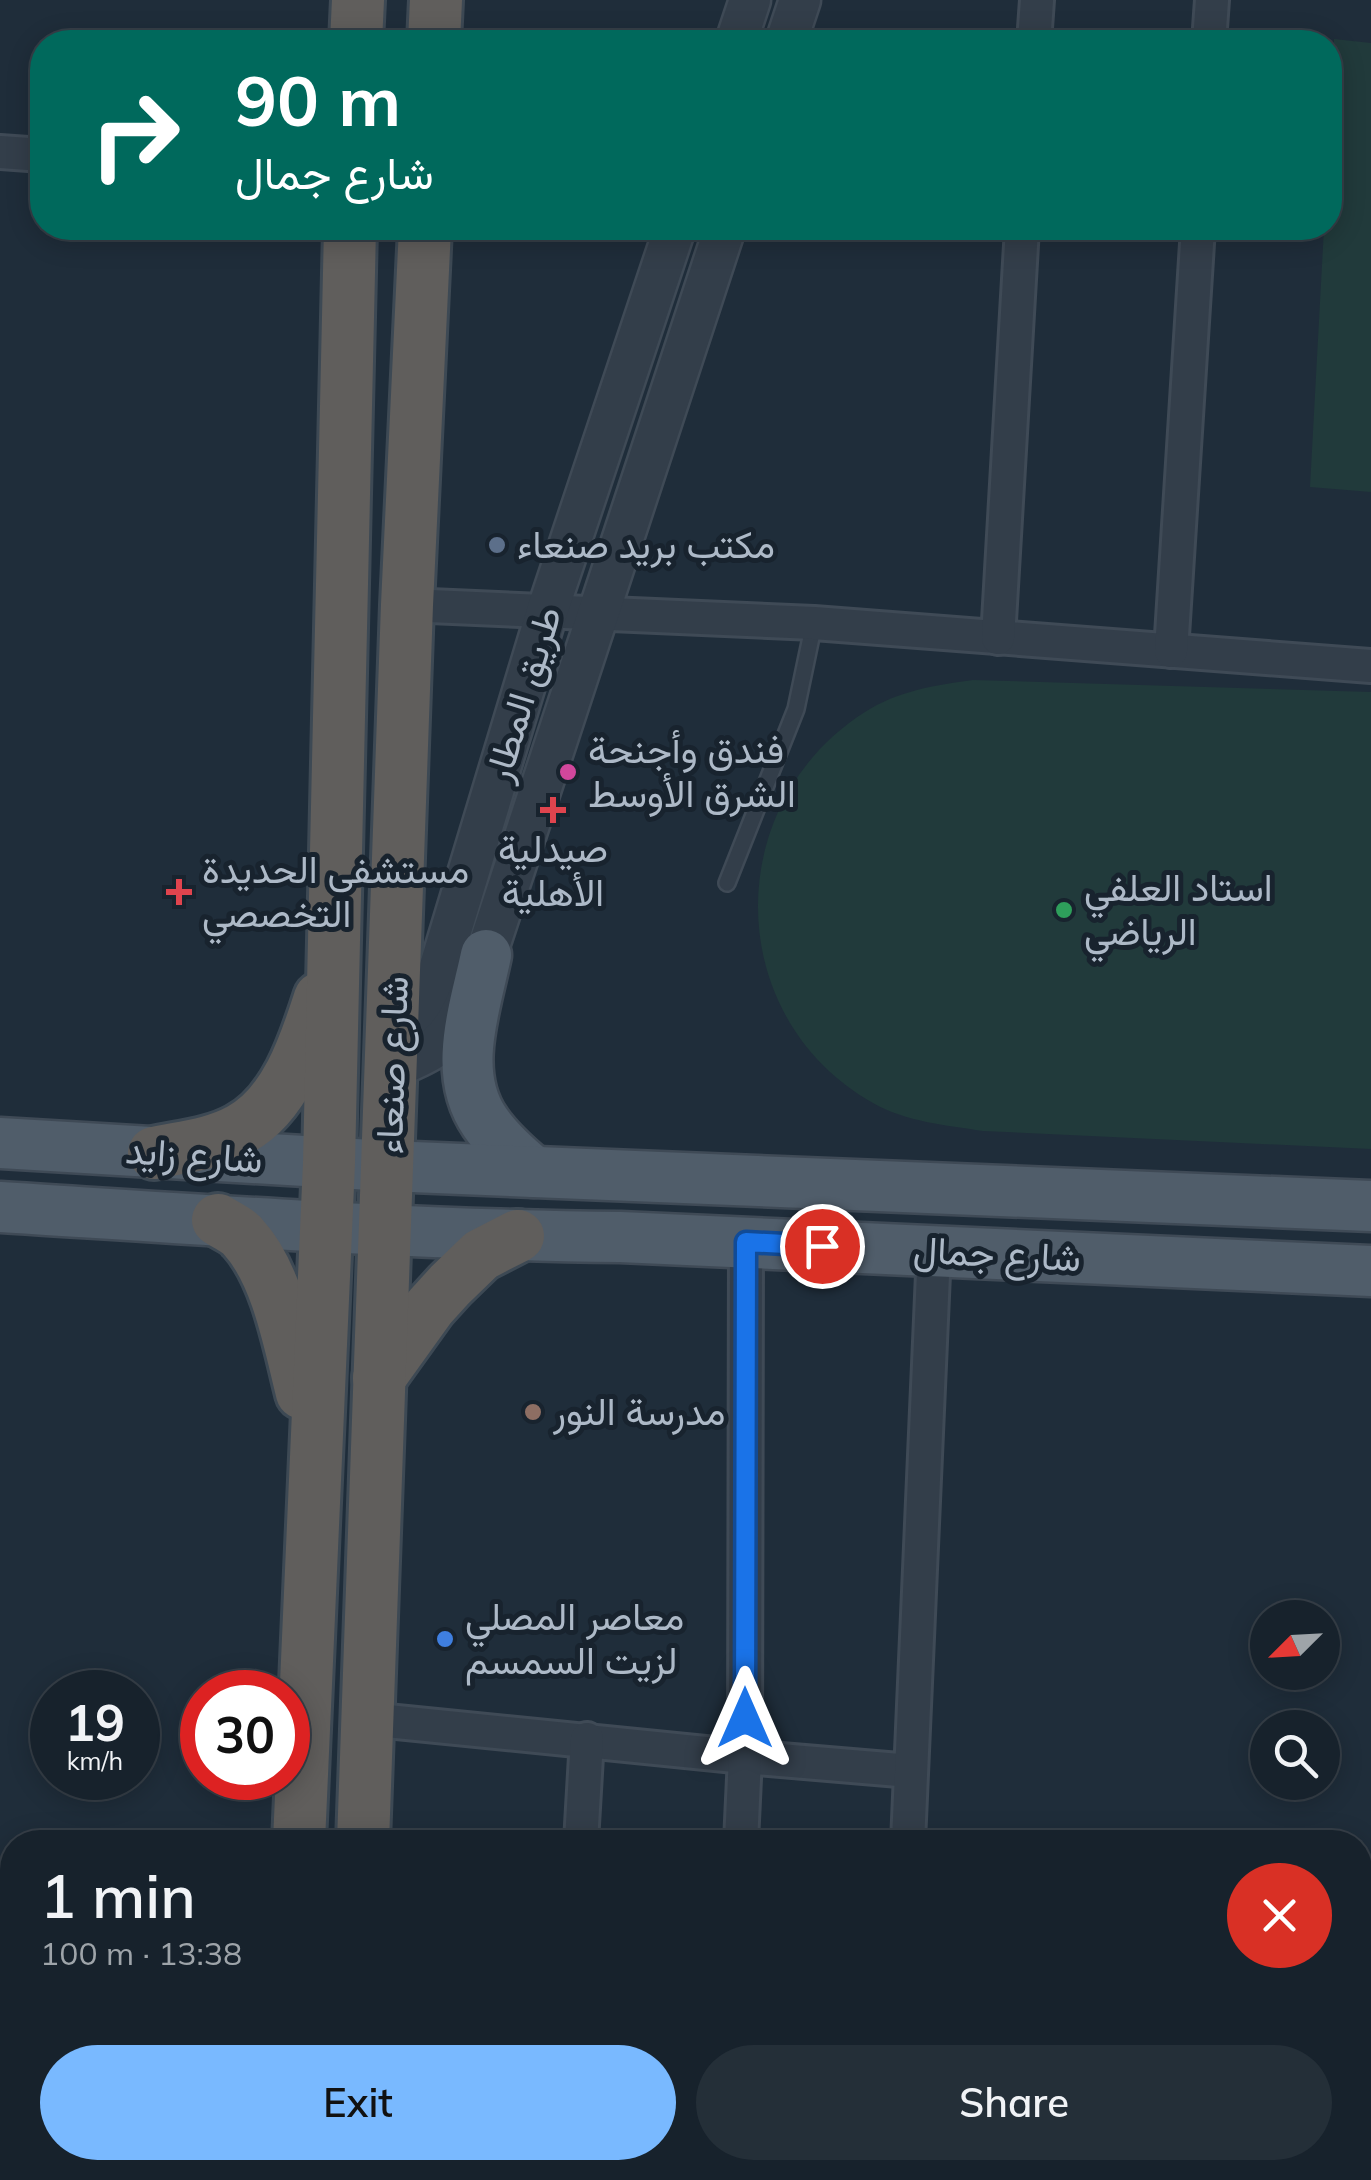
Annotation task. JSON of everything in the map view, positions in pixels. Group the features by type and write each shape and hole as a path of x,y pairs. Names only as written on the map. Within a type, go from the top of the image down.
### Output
{"highway":[{"path":"357,30 358,0"},
{"path":"435,30 436,0"},
{"name":"شارع صنعاء","path":"300,1830 329,1163 350,240"},
{"name":"شارع صنعاء","path":"364,1830 407,605 424,240"},
{"path":"154,1153 241,1130 274,1102 306,1043 334,954"},
{"path":"218,1220 243,1236 266,1272 283,1318 316,1451"},
{"path":"379,1378 450,1285 482,1255 518,1236"}],"main road":[{"path":"486,955 468,1046 468,1085 484,1121 534,1172"},
{"name":"شارع زايد","path":"0,1143 388,1166"},
{"name":"شارع جمال","path":"388,1166 1371,1206"},
{"name":"شارع زايد","path":"0,1206 384,1229"},
{"name":"شارع جمال","path":"384,1229 518,1236 620,1236 1371,1271"}],"street":[{"path":"740,30 750,0"},
{"path":"790,30 800,0"},
{"path":"1035,30 1037,0"},
{"path":"1210,30 1212,0"},
{"path":"0,152 30,153"},
{"name":"طريق المطار","path":"392,1052 422,1009 436,980 547,612 671,240"},
{"path":"392,1052 436,1047 464,1007 486,955 721,240"},
{"path":"998,638 1021,240"},
{"path":"1172,651 1197,240"},
{"path":"407,605 814,624 1371,666"},
{"path":"742,1830 746,1242"},
{"path":"909,1830 934,1251"},
{"path":"368,1718 911,1771"},
{"path":"582,1830 586,1740"}],"lane":[{"path":"726,883 796,710 814,624"}],"green space":[{"path":"1342,40 1371,43 1371,492 1310,487 1323,240 1342,240"},
{"name":"استاد العلفي الرياضي","path":"973,680 1371,692 1371,1149 955,1127 913,1119 873,1103 823,1066 788,1019 766,966 758,910 764,854 784,800 818,752 865,712 904,694"}],"place":[{"name":"مكتب بريد صنعاء","path":"497,545"},
{"name":"فندق وأجنحة الشرق الأوسط","path":"568,772"},
{"name":"صيدلية الأهلية","path":"553,810"},
{"name":"مستشفى الحديدة التخصصي","path":"179,892"},
{"name":"استاد العلفي الرياضي","path":"1064,910"},
{"name":"مدرسة النور","path":"533,1412"},
{"name":"معاصر المصلي لزيت السمسم","path":"445,1639"}],"route":[{"path":"745,1718 746,1242 822,1246"}]}
